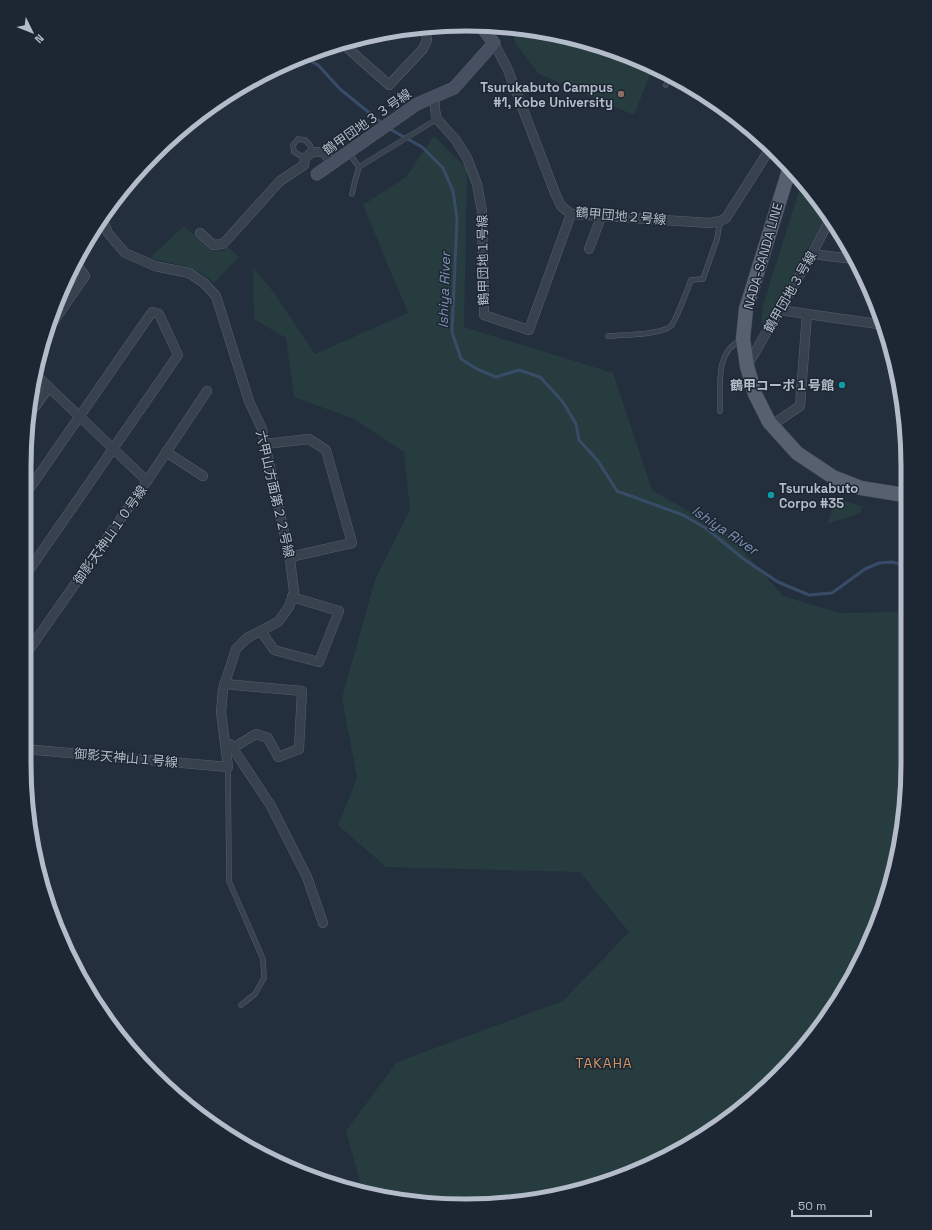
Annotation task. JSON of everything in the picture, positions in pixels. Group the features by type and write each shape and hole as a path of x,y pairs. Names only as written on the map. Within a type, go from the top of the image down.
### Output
{"main road":[{"name":"NADA-SANDA LINE","path":"788,173 746,309 743,339 747,366 755,394 772,425 797,453 833,477 861,488 901,495"}],"street":[{"path":"485,32 494,43"},
{"path":"347,48 389,85 423,49 427,40 426,33"},
{"name":"鶴甲団地３３号線","path":"317,174 417,104 454,88 494,43"},
{"name":"鶴甲団地２号線","path":"494,43 508,70 555,193 561,206 571,214 710,223 720,221"},
{"path":"431,98 437,119"},
{"name":"鶴甲団地１号線","path":"437,119 455,139 467,158 477,184 482,211 484,315 528,330 571,214"},
{"path":"200,233 213,245 223,244 280,181 304,165 309,155 323,152 333,163"},
{"path":"720,221 726,218 768,152"},
{"path":"589,248 602,217"},
{"name":"六甲山方面第２２号線","path":"104,224 108,233 124,253 155,266 188,273 204,282 216,296 249,401 262,429 290,557 294,591 289,607 278,622 247,638 236,648 222,688 222,712 228,767"},
{"name":"鶴甲団地３号線","path":"747,366 828,224"},
{"path":"812,254 848,258"},
{"path":"58,316 85,276 79,268"},
{"path":"779,310 877,324"},
{"path":"31,485 152,312 159,314 178,355 31,566"},
{"path":"772,425 800,406 807,314"},
{"name":"御影天神山１０号線","path":"31,647 147,481 40,379"},
{"path":"36,405 48,387"},
{"path":"147,481 207,391"},
{"path":"265,444 309,439 326,450 352,543 290,557"},
{"path":"166,452 203,476"},
{"path":"261,631 274,650 319,662 339,611 292,597"},
{"path":"224,684 302,691 299,749 278,757 268,738 256,734 233,748"},
{"path":"225,736 271,806 307,877 323,923"},
{"name":"御影天神山１号線","path":"31,751 228,767"}],"lane":[{"path":"666,85 668,81"},
{"path":"352,194 354,180 359,167 437,119"},
{"path":"351,150 359,167"},
{"path":"608,336 648,333 663,330 672,325 691,280 703,279 717,239 720,221"},
{"path":"720,411 722,364 724,355 736,342 743,339"},
{"path":"228,767 229,881 263,959 264,978 255,994 241,1005"}],"green space":[{"path":"513,34 551,39 606,54 651,73 634,115 539,74 516,44"},
{"path":"434,136 467,169 464,327 613,373 652,490 728,534 783,596 840,613 901,612 901,764 900,792 893,849 878,904 868,930 843,982 828,1006 793,1051 774,1072 731,1109 684,1141 632,1166 606,1176 551,1191 494,1198 438,1198 381,1191 361,1186 346,1131 397,1062 563,1001 629,932 580,872 386,867 338,825 357,778 342,698 375,580 410,510 404,452 354,419 294,397 286,338 254,319 253,267 275,294 315,354 408,313 363,205 406,177"},
{"path":"800,188 824,219 762,333 762,308"},
{"path":"184,226 210,250 224,251 228,247 239,257 214,283 208,277 192,269 150,258"},
{"path":"836,498 863,507 860,513 827,524"}],"waterway":[{"name":"Ishiya River","path":"309,60 318,65 340,89 383,124"},
{"name":"Ishiya River","path":"388,128 422,147 443,168 453,191 457,219 452,332 461,359 477,369 496,377 519,370 540,377 563,402 576,424 579,440 598,461 617,491 683,515 707,529 745,560 778,582 809,595 832,593 865,569 879,563 892,562 901,564"}],"place":[{"name":"Tsurukabuto Campus #1, Kobe University","path":"621,94"},
{"name":"鶴甲コーポ１号館","path":"842,385"},
{"name":"Tsurukabuto Corpo #35","path":"771,495"}],"district":[{"name":"TAKAHA","path":"604,1063"}]}
